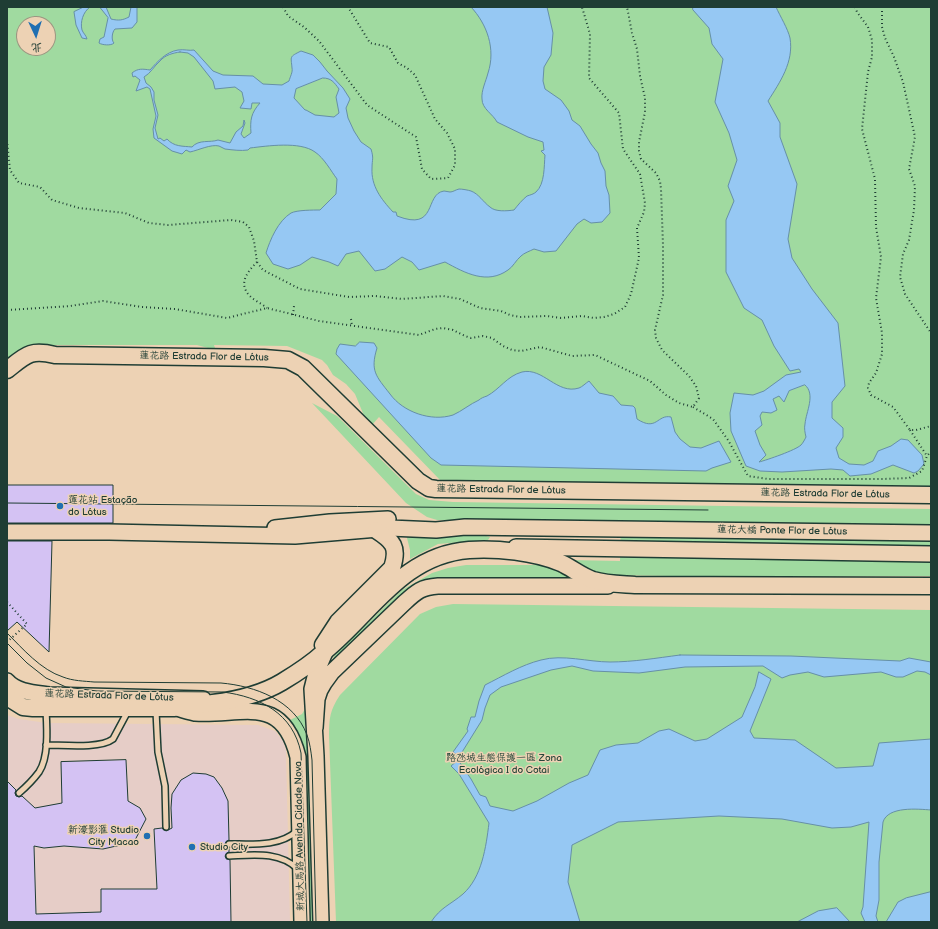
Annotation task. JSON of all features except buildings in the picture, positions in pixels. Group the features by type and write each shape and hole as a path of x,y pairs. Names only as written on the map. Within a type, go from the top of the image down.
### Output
{"main road":[{"name":"蓮花路 Estrada Flor de Lótus","path":"7,370 25,356 43,352 55,355 264,358 288,360 303,368 418,481 429,488 436,490 931,496"},
{"path":"234,534 322,523 384,520 435,523 465,527"},
{"name":"蓮花大橋 Ponte Flor de Lótus","path":"465,527 931,533"},
{"path":"7,532 295,536 383,529 436,530 465,527"},
{"path":"383,529 400,537 406,551 405,567 402,577"},
{"path":"320,655 326,640 338,622 392,568 396,556 394,546 383,529"},
{"name":"蓮花大橋 Ponte Flor de Lótus","path":"494,549 509,547 931,554"},
{"name":"蓮花路 Estrada Flor de Lótus","path":"7,697 22,707 46,709 174,708 233,699 267,689 281,682 320,655 402,577 423,563 443,555 468,550 494,549 539,556 550,559 593,580 635,585"},
{"path":"315,728 315,708 320,690 332,672 404,603 423,588 438,586 635,585 931,586"},
{"name":"新城大馬路 Avenida Cidade Nova","path":"320,655 319,664 313,680 312,700 315,728 321,922"},
{"name":"蓮花路 Estrada Flor de Lótus","path":"7,681 11,685 25,691 49,695 204,699 212,703"},
{"name":"新城大馬路 Avenida Cidade Nova","path":"174,708 194,713 259,712 270,714 279,719 293,738 298,757 302,922"}],"lane":[{"path":"46,745 100,745 109,742 113,739 129,708"},
{"path":"156,708 158,752 165,786 166,827"},
{"path":"19,793 40,771 46,745 46,709"},
{"path":"229,844 274,843 285,840 300,828"},
{"path":"230,856 259,854 280,857 292,863 301,872"}],"path":[{"path":"283,7 288,16 320,41 367,105 416,137 422,168 430,179 448,178 455,165 455,149 448,133 435,119 415,75 398,63 389,47 370,43 348,7"},
{"path":"7,140 10,170 19,182 40,187 52,200 79,208 125,213 149,223 168,225 231,220 242,222 249,227 254,241 257,262 263,270 300,289 349,297 375,296 402,299 443,296 460,299 480,308 501,311 520,317 547,316 561,318 582,316 594,318 614,314 625,306 631,294 639,258 637,228 644,212 645,203 640,174 623,149 619,113 589,78 590,34 582,7"},
{"path":"627,7 637,49 640,76 645,98 645,112 639,142 639,151 641,159 656,173 660,181 661,189 663,294 655,330 656,338 662,350 689,376 696,386 699,398 693,406"},
{"path":"856,7 857,12 868,27 872,40 872,57 868,72 862,129 875,179 876,227 881,256 876,298 882,333 882,354 876,373 869,383 868,388 871,395 893,407 927,456"},
{"path":"882,7 882,26 884,38 894,57 904,82 915,137 909,169 915,186 914,210 909,240 903,254 900,277 905,294 931,333"},
{"path":"257,262 247,273 244,283 245,288 248,295 267,308 319,321 419,335 435,329 444,328 453,330 471,338 483,336 492,338 503,346 512,350 521,351 540,347 572,356 596,355 650,381 666,395 679,403 693,406 714,419 728,440 748,476 768,479 910,478 922,470 927,456 931,451"},
{"path":"7,310 70,306 102,302 175,309 227,318 267,308"},
{"path":"293,315 294,306"},
{"path":"351,319 352,326"},
{"path":"910,430 931,426"},
{"path":"7,602 27,624 7,641"},
{"path":"7,636 10,639"}],"shaded area":[{"name":"新濠影滙 Studio City Macao","path":"7,715 19,719 47,723 258,725 275,731 283,741 286,750 290,922 7,922"}],"green space":[{"path":"7,7 931,7 931,487 440,480 379,417 372,425 365,418 355,394 346,384 333,375 322,360 287,346 214,345 215,348 208,348 197,345 39,345 7,364"},
{"path":"312,403 337,416 416,494 429,500 453,502 931,509 931,576 738,577 602,575 573,580 426,581 411,586 327,668 335,655 402,590 432,573 448,568 466,565 533,565 568,560 620,561 621,523 437,520 427,517 406,503"},
{"path":"408,536 490,537 488,540 438,544 410,559"},
{"name":"路氹城生態保護一區 Zona Ecológica I do Cotai","path":"453,604 931,610 931,922 336,922 329,735 332,710 340,695 420,614 436,607"},
{"path":"305,709 316,922 307,922 304,751 300,737 288,721 302,714"}],"water":[{"path":"84,7 90,7 84,14 81,24 82,30 87,39 82,38 76,25 74,12"},
{"path":"100,7 106,7 111,19 119,20 129,17 131,7 137,7 137,22 132,28 115,29 112,40 114,43 113,44 100,44 100,39 104,37 108,18"},
{"path":"471,7 547,7 553,33 551,55 544,67 543,81 545,89 561,100 569,111 572,120 580,126 598,153 605,171 606,186 609,195 610,213 602,222 591,223 584,219 577,224 556,251 544,252 534,249 522,255 508,270 492,277 476,276 445,262 419,270 412,262 402,257 385,269 375,271 359,251 346,254 338,266 312,257 300,265 288,269 273,264 266,253 272,237 286,216 294,212 305,210 320,210 336,194 337,179 327,165 315,152 301,146 292,145 265,146 250,148 248,150 225,149 219,146 212,146 190,152 186,150 182,154 172,151 154,138 153,129 156,116 150,89 147,87 136,91 140,80 135,76 133,77 132,73 143,69 150,70 162,57 174,51 194,50 213,71 223,75 253,76 263,84 282,85 289,81 292,71 291,59 293,56 301,51 313,55 343,88 350,99 346,108 348,118 361,142 371,149 373,157 372,175 375,186 393,212 396,212 397,216 410,220 419,219 425,216 434,198 438,194 444,191 451,192 459,189 474,192 492,209 505,211 514,210 527,196 533,194 539,189 544,175 545,155 541,151 544,150 543,142 528,137 497,122 482,103 482,93 491,55 486,29","holes":["180,52 188,53 194,57 213,81 215,89 235,87 242,92 244,101 240,108 251,109 252,103 260,103 252,117 251,133 244,138 241,134 245,123 244,120 243,126 236,132 230,143 218,140 201,142 192,147 176,145 167,139 164,141 160,138 158,139 155,128 158,115 154,100 154,92 146,83 144,77 149,74 164,57","323,78 332,81 339,89 336,97 339,113 334,117 315,115 305,110 294,98 296,89"]},
{"path":"693,7 776,7 786,27 790,38 790,55 785,71 768,101 780,123 780,137 797,184 788,239 792,258 812,289 838,323 845,386 832,402 832,418 843,428 843,437 836,448 839,458 849,464 864,465 873,461 878,451 891,446 901,439 908,440 922,455 924,464 914,473 893,465 871,474 850,476 843,470 831,469 782,472 760,471 746,466 731,431 730,413 734,393 753,395 764,391 786,375 801,372 799,369 790,371 774,346 762,320 744,308 726,272 726,220 734,201 728,186 737,160 729,133 715,102 723,59 712,44 709,28 693,10","holes":["805,385 810,393 810,403 805,426 806,437 801,445 788,452 759,462 766,455 760,445 755,431 762,425 760,416 762,412 771,413 777,410 773,399 779,396 784,402 789,391"]},
{"path":"360,342 374,343 377,348 374,368 378,378 402,406 418,414 436,417 453,415 492,393 512,376 522,372 537,373 564,388 571,389 580,387 589,381 599,393 613,396 621,405 633,406 635,408 637,419 644,423 649,424 666,417 671,417 675,432 680,439 690,447 701,448 719,441 731,462 706,471 441,465 431,458 336,354 340,344 355,346"},
{"path":"680,655 791,656 900,661 909,658 931,662 931,675 925,672 917,671 903,677 896,677 881,672 824,677 808,672 782,678 763,666 685,667 639,673 593,671 572,666 551,670 501,687 490,695 482,720 459,757 453,752 468,731 467,729 471,717 475,717 485,685 519,668 549,658 619,662"},
{"path":"759,672 771,679 750,731 754,738 795,740 836,768 873,766 879,743 931,739 931,810 911,809 897,811 891,813 883,822 879,862 879,900 876,916 878,922 865,922 861,913 863,907 869,822 851,827 832,828 782,819 719,816 618,822 572,845 568,882 580,922 431,922 442,909 463,894 475,879 482,861 486,842 489,823 459,774 451,766 458,760 480,795 486,797 490,806 513,811 537,801 569,783 588,775 600,750 616,745 638,743 659,731 669,729 695,741 707,739 742,717 755,687"},
{"path":"931,892 931,922 886,922 898,902 906,898"},
{"path":"837,908 850,922 797,922 818,911"}],"tram line":[{"path":"7,503 708,510"},
{"path":"7,633 40,664 55,674 67,678 78,681 94,682 221,683 247,687 272,697 293,713 301,723 307,735 312,760 316,922"},
{"path":"7,643 27,663 46,678 66,687 97,691 223,692 250,698 273,709 283,717 291,727 297,739 301,753 307,922"}],"place":[{"name":"蓮花站 Estação do Lótus","path":"60,506"},
{"name":"新濠影滙 Studio City Macao","path":"147,836"},
{"name":"Studio City","path":"192,847"}]}
